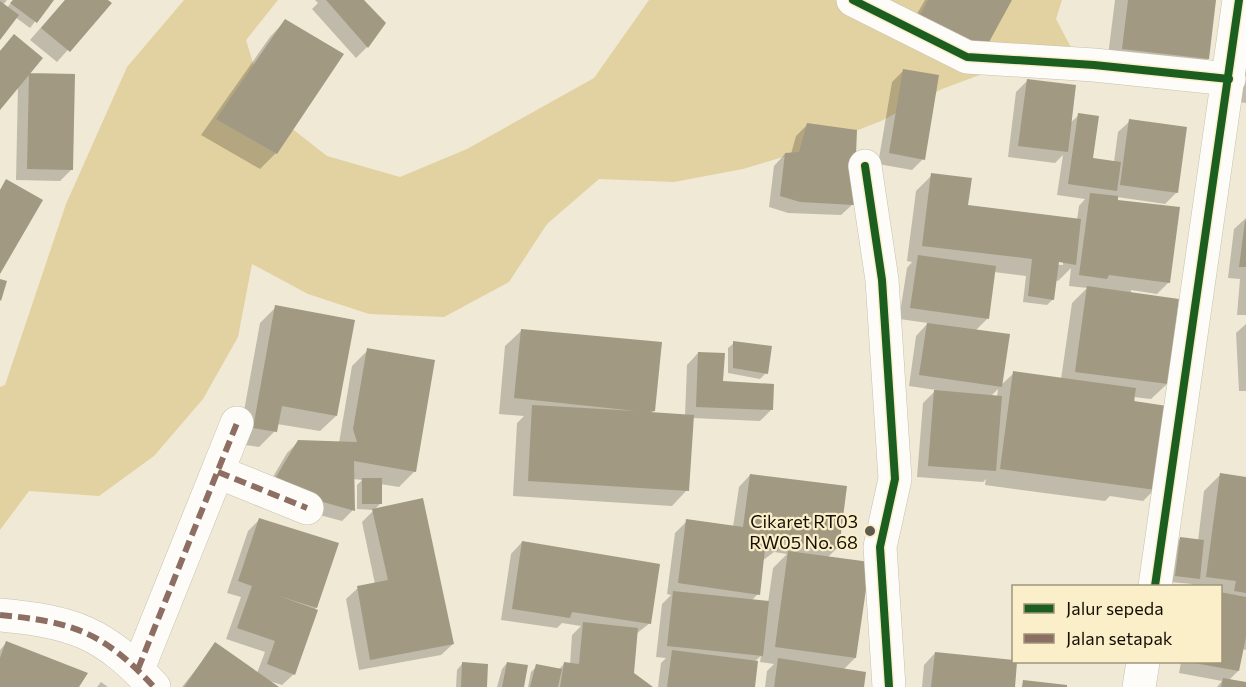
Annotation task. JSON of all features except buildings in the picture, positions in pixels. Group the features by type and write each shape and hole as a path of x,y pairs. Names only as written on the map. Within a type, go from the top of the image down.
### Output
{"street":[{"path":"853,0 968,57 1094,65 1229,79"},
{"path":"1155,585 1239,0"},
{"path":"866,166 882,280 896,480 880,547 889,687"},
{"path":"0,615 49,620 74,626 116,650 146,678 237,423"},
{"path":"218,472 307,508"},
{"path":"1139,687 1143,663"}],"shaded area":[{"path":"184,0 278,0 246,40 267,109 327,156 400,177 467,149 594,78 649,0 1062,0 1056,19 1075,55 1009,64 942,89 881,121 810,149 743,169 674,182 599,179 547,224 509,282 444,317 369,314 308,294 252,264 238,337 203,399 154,456 99,496 29,491 0,530 0,387 5,385 66,204 127,67"}],"marked path":[{"path":"138,669 237,423"},
{"path":"218,472 307,508"},
{"path":"0,615 48,621 86,633 119,654 154,687"}],"cycle path":[{"path":"853,0 967,57 1094,65 1229,79"},
{"path":"1155,585 1239,0"},
{"path":"865,166 882,280 895,479 880,547 889,687"}],"place":[{"name":"Cikaret RT03 RW05 No. 68","path":"870,531"}]}
